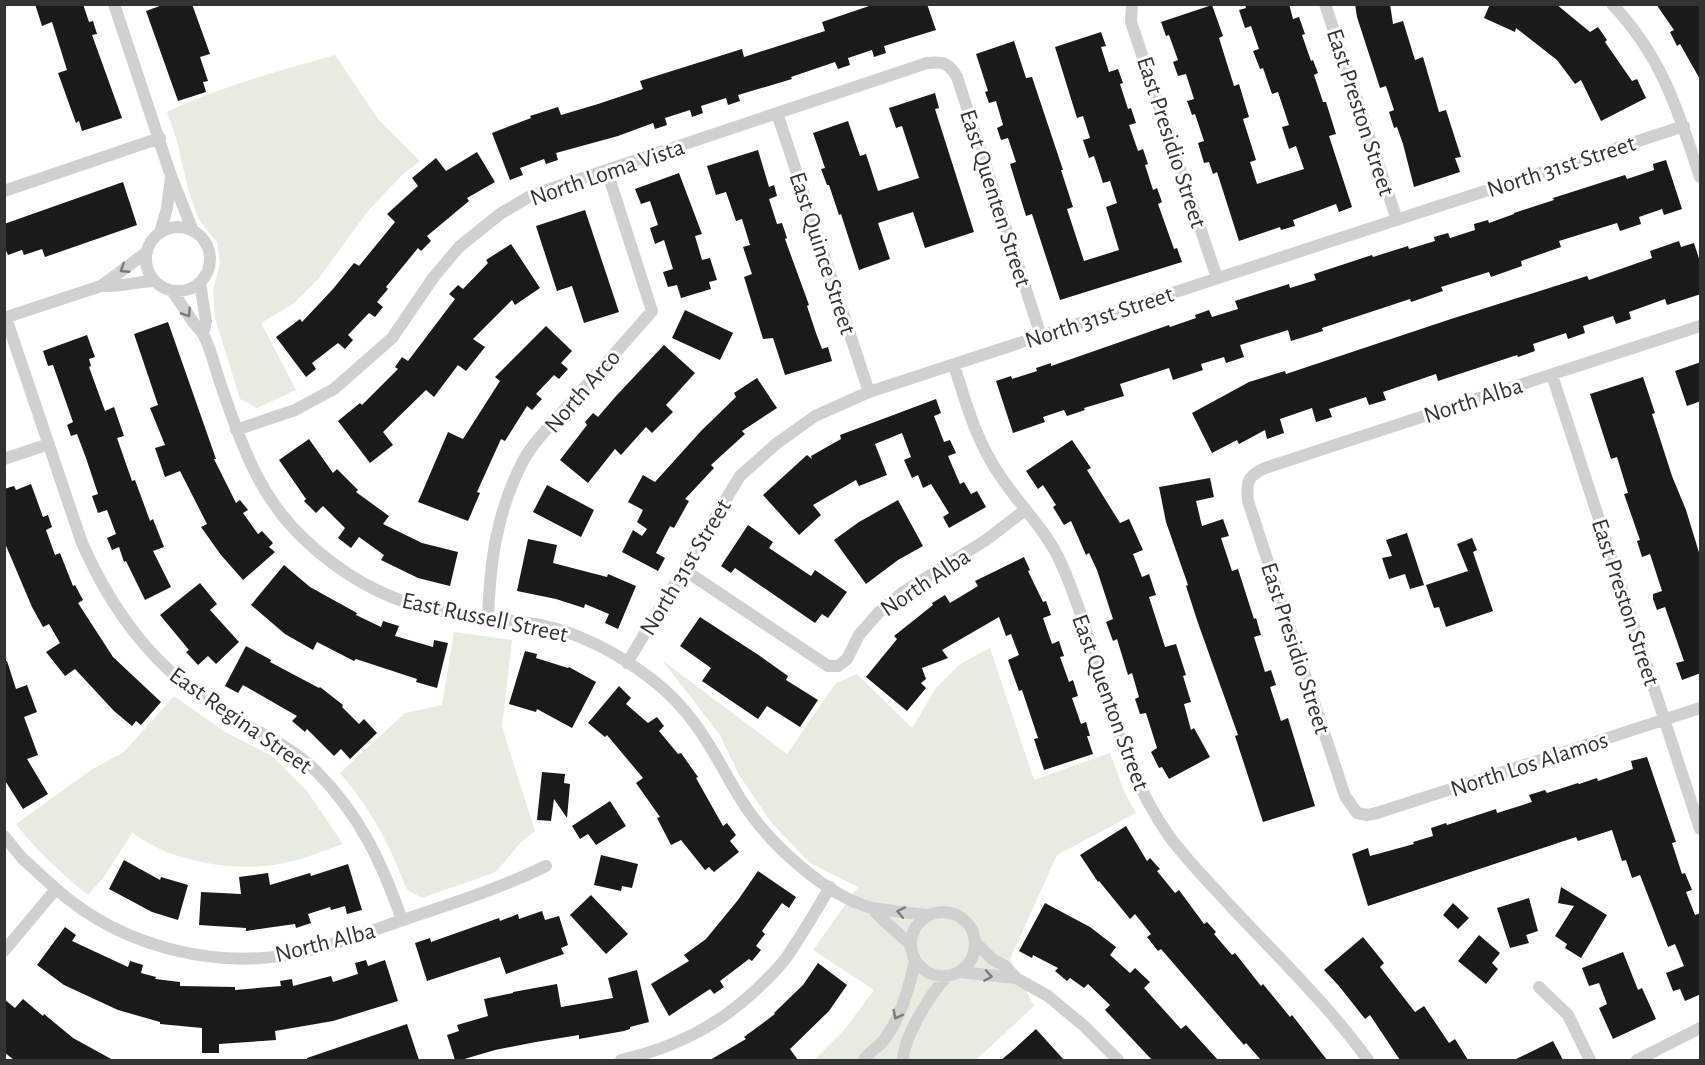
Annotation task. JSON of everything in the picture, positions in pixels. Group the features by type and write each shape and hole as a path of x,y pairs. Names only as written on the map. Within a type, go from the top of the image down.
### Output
{"street":[{"path":"114,4 171,176 193,231"},
{"name":"East Preston Street","path":"1325,4 1396,220"},
{"path":"1612,4 1631,24 1673,95 1701,177"},
{"name":"East Presidio Street","path":"1131,5 1131,22 1217,278"},
{"name":"North Loma Vista","path":"236,430 295,410 334,389 392,338 433,278 459,247 500,214 532,195 927,63 945,62"},
{"name":"East Quenten Street","path":"945,62 957,77 1041,336"},
{"name":"East Quince Street","path":"777,113 868,392"},
{"name":"North 31st Street","path":"627,663 740,476 776,444 815,416 868,392 1684,126"},
{"path":"4,191 159,138"},
{"name":"North Arco","path":"488,618 490,570 497,532 522,462 545,431 652,311 607,171"},
{"path":"160,233 167,208 171,176"},
{"path":"176,227 193,231 203,239 210,257 209,267 200,283 192,289 182,292 162,288 148,272 146,262 147,252 154,238 176,227"},
{"path":"5,318 100,286 147,252"},
{"path":"100,286 119,287 154,281"},
{"name":"East Russell Street","path":"200,283 206,321 203,334"},
{"name":"East Russell Street","path":"172,291 203,334 236,430 258,478 284,519 310,545 341,570 365,585 415,605 454,614 543,626 601,646 654,681 695,723 712,747 741,800 779,847 801,867 850,899 873,909 929,915"},
{"name":"East Regina Street","path":"5,318 82,543 116,608 154,657 206,701 288,749 315,770 354,817 371,844 386,874 402,920"},
{"name":"North Alba","path":"1249,480 1255,473 1265,468 1701,326"},
{"name":"East Quenton Street","path":"954,364 971,418 985,451 1000,477 1060,560 1120,741 1133,775 1149,805 1171,838 1327,1011 1368,1060"},
{"name":"East Preston Street","path":"1552,375 1701,829"},
{"path":"4,459 49,444"},
{"name":"East Presidio Street","path":"1249,480 1248,501 1345,796 1357,813"},
{"name":"North Alba","path":"683,569 828,666 837,666 847,659 859,635 879,612 903,592 986,540 1025,510"},
{"name":"North Los Alamos","path":"1357,813 1367,815 1377,813 1701,708"},
{"name":"North Alba","path":"4,836 22,858 56,889 74,905 98,920 126,933 185,953 213,958 273,957 306,952 509,884 546,866"},
{"path":"621,1060 649,1054 697,1034 720,1020 743,1001 785,960 830,887"},
{"path":"4,951 56,889"},
{"name":"East Russell Street","path":"873,909 911,946"},
{"path":"903,1060 907,1043 930,996 953,974 972,959 975,942 973,931 967,922 949,912 929,915 915,928 911,946 915,960 921,968 929,973 953,974 1016,978"},
{"path":"975,942 1016,978 1048,996 1084,1026 1117,1060"},
{"path":"864,1060 884,1040 904,1002 915,960"},
{"path":"1539,987 1568,1015 1590,1060"},
{"path":"1637,1060 1701,1028"}],"shaded area":[{"path":"335,55 378,119 420,161 401,176 368,211 319,278 293,304 261,323 296,390 257,408 240,399 215,318 213,289 220,264 217,242 199,220 167,112 228,87"},
{"path":"454,632 512,640 502,727 535,831 521,842 496,872 422,898 407,890 379,828 340,773 405,713 442,705"},
{"path":"990,648 1034,780 1110,753 1124,791 1136,813 1057,855 1010,959 1034,1006 976,1060 814,1060 845,1029 874,990 813,950 858,887 810,863 771,822 739,775 720,735 662,660 787,754 836,683 857,674 912,728 936,688 960,664"},
{"path":"174,696 225,732 272,756 307,791 343,844 282,864 245,867 177,856 132,833 104,877 88,895 68,878 41,853 16,824 91,770 124,752"}],"building":[{"path":"35,4 83,4 89,22 93,21 97,34 92,35 122,118 82,131 79,121 76,123 58,73 67,70 52,22 42,26"},
{"path":"165,4 192,4 210,54 200,57 208,81 203,82 206,92 178,101 146,11"},
{"path":"875,4 927,4 936,30 884,46 886,53 874,57 872,50 848,58 850,65 838,69 835,62 791,77 792,79 738,95 740,101 728,105 726,98 701,106 703,113 692,117 690,110 665,118 667,125 655,129 653,123 618,136 556,153 558,160 546,164 544,159 520,168 523,175 510,180 492,133 531,118 530,116 558,107 561,115 643,89 640,81 742,49 744,57 825,31 822,22"},
{"path":"1245,4 1289,4 1293,19 1299,17 1305,34 1302,35 1318,73 1314,75 1323,102 1326,102 1336,134 1329,136 1352,207 1339,212 1336,204 1293,220 1295,226 1281,230 1280,227 1239,241 1217,172 1213,174 1209,162 1204,163 1198,143 1204,141 1195,114 1192,115 1187,101 1194,99 1186,74 1178,76 1173,62 1178,60 1169,35 1166,36 1161,22 1212,5 1223,36 1219,38 1234,86 1239,84 1249,117 1243,119 1256,160 1250,162 1257,184 1304,169 1296,146 1289,149 1282,127 1289,125 1278,92 1272,94 1263,68 1260,69 1253,51 1259,49 1251,26 1245,28 1239,10 1246,8"},
{"path":"1355,4 1390,4 1393,24 1403,21 1415,60 1423,57 1439,112 1446,110 1461,157 1455,158 1460,172 1414,187 1403,144 1397,127 1394,128 1389,112 1394,110 1386,86 1380,88"},
{"path":"1490,4 1556,4 1590,32 1598,27 1607,40 1605,42 1632,81 1637,79 1646,98 1601,121 1581,80 1575,84 1557,60 1516,28 1515,32 1484,18"},
{"path":"1656,4 1701,4 1701,81 1680,44 1677,46 1670,32 1674,30"},
{"path":"1101,32 1106,46 1101,47 1109,72 1118,69 1128,109 1131,108 1136,123 1129,125 1138,151 1143,149 1148,164 1145,165 1153,190 1157,188 1162,202 1158,204 1174,249 1177,248 1182,262 1060,300 1032,214 1026,216 1010,164 1016,162 1008,138 1001,140 997,128 1003,125 996,101 989,103 985,92 988,91 976,54 1014,41 1026,78 1032,77 1063,170 1061,170 1073,207 1067,209 1084,261 1119,250 1106,207 1117,203 1110,181 1103,183 1094,156 1089,158 1083,140 1090,138 1083,116 1077,118 1055,47"},
{"path":"935,93 939,108 935,109 974,232 925,248 913,212 878,223 890,259 859,270 841,214 839,215 821,169 825,168 813,133 848,121 860,156 866,154 878,191 919,178 902,126 896,128 889,108"},
{"path":"758,150 769,187 774,185 777,196 769,199 777,224 782,223 787,238 785,239 809,305 807,306 816,333 822,349 828,347 832,361 785,375 773,338 763,339 744,277 752,274 743,247 750,245 742,219 736,221 726,192 716,195 707,166"},
{"path":"477,152 495,182 467,198 469,201 427,236 431,241 421,251 418,248 386,287 388,289 377,302 383,307 375,317 369,313 348,335 353,340 345,349 338,343 312,363 316,369 306,377 276,337 300,319 302,322 354,263 359,266 395,222 387,214 418,186 412,178 436,158 446,171"},
{"path":"1666,160 1682,209 1664,215 1662,209 1639,217 1641,224 1620,231 1617,223 1559,241 1561,247 1521,261 1522,266 1491,277 1489,272 1441,287 1443,291 1411,302 1410,299 1322,328 1323,331 1291,341 1288,330 1240,345 1244,357 1226,363 1224,357 1201,364 1203,370 1173,380 1169,368 1120,384 1124,396 1084,408 1085,410 1067,416 1064,410 1043,417 1045,422 1013,433 996,381 1011,376 1012,379 1037,371 1036,368 1051,363 1051,366 1169,325 1170,327 1196,318 1195,315 1209,310 1212,317 1238,309 1235,301 1289,284 1290,288 1316,280 1314,274 1372,255 1373,257 1408,246 1409,249 1435,241 1434,237 1448,233 1450,238 1475,230 1474,224 1488,220 1489,223 1554,200 1553,198 1625,175 1627,179 1654,170 1653,164"},
{"path":"679,173 702,234 695,236 702,260 710,258 717,280 709,282 711,289 681,298 677,285 668,287 663,272 673,269 664,240 655,244 650,228 658,225 650,201 641,204 635,189"},
{"path":"123,182 137,225 45,257 42,249 24,255 22,250 8,255 4,246 4,224"},
{"path":"585,210 619,312 584,323 572,286 557,291 536,226"},
{"path":"1679,241 1681,247 1694,243 1701,265 1701,294 1667,305 1665,299 1629,312 1631,319 1616,324 1613,316 1583,326 1585,333 1568,339 1566,333 1533,344 1535,351 1518,357 1517,355 1438,381 1436,374 1383,392 1386,400 1369,405 1366,397 1329,409 1332,417 1316,422 1312,408 1280,419 1284,433 1267,439 1265,430 1239,444 1237,440 1212,453 1192,413 1249,382 1285,371 1286,374 1587,276 1589,280 1652,258 1650,251"},
{"path":"511,244 540,288 515,305 512,300 473,339 485,347 466,371 458,365 434,397 426,390 383,432 393,445 370,463 338,421 360,403 362,405 398,369 395,367 402,357 408,361 455,299 449,294 458,285 463,289 488,263 486,260"},
{"path":"685,310 733,333 720,360 672,338"},
{"path":"168,322 216,459 214,459 236,503 240,500 248,510 243,513 258,534 262,531 273,543 269,547 275,552 243,580 201,527 207,524 180,471 165,477 155,448 165,445 150,408 158,405 134,334"},
{"path":"546,326 572,351 561,363 568,369 559,379 554,375 536,394 542,399 532,410 527,406 505,441 501,439 477,492 480,493 468,521 418,502 448,432 463,439 500,381 495,377"},
{"path":"87,335 95,357 89,359 91,366 89,367 105,411 114,407 124,436 117,438 132,481 135,480 150,521 153,519 164,547 153,551 171,587 145,600 126,561 124,562 119,547 112,550 107,538 116,534 107,510 98,513 92,496 98,494 86,458 77,434 71,436 67,425 73,422 53,365 48,366 43,351"},
{"path":"664,345 695,373 666,405 673,412 652,433 646,427 621,455 615,449 588,483 560,460 587,425 585,422 593,413 598,417"},
{"path":"1701,362 1701,401 1687,406 1675,371"},
{"path":"1643,377 1655,413 1652,414 1701,559 1701,673 1682,680 1676,663 1684,661 1665,607 1657,610 1653,599 1653,594 1662,591 1650,554 1642,557 1637,541 1640,540 1624,494 1628,493 1617,457 1611,459 1590,394"},
{"path":"757,378 777,408 742,431 745,434 711,465 714,468 685,499 689,501 674,528 670,526 656,553 665,558 658,571 622,552 633,530 642,536 647,529 637,522 643,510 628,502 643,475 655,482 701,431 736,397 734,393"},
{"path":"936,399 941,413 934,416 944,442 950,440 956,453 948,456 960,484 964,482 971,494 977,491 986,507 949,528 943,517 949,513 931,484 923,488 918,475 912,478 904,460 911,457 902,433 875,444 887,475 859,486 856,480 813,505 821,515 799,535 763,495 807,455 812,459 811,456 841,439 840,435"},
{"path":"309,439 333,473 337,469 358,490 356,492 389,516 383,524 422,543 458,552 450,586 418,578 381,560 384,555 359,537 351,548 338,538 345,528 323,506 316,513 304,501 306,499 279,460"},
{"path":"1072,440 1091,468 1087,470 1120,523 1129,519 1143,550 1133,554 1142,577 1149,574 1156,595 1149,597 1165,647 1176,644 1186,675 1183,676 1191,702 1184,704 1191,730 1194,728 1210,757 1169,779 1162,767 1159,768 1151,752 1157,748 1146,713 1140,714 1135,699 1139,697 1132,673 1128,675 1117,639 1113,641 1106,622 1113,619 1097,570 1089,553 1086,555 1071,521 1064,525 1053,507 1056,505 1043,485 1038,489 1026,471"},
{"path":"1210,478 1214,497 1196,501 1202,526 1223,519 1229,536 1221,538 1232,571 1238,569 1254,619 1256,618 1261,635 1254,637 1265,672 1271,670 1276,685 1270,687 1281,721 1288,718 1315,806 1263,822 1235,736 1238,735 1198,623 1186,586 1188,585 1166,522 1159,487"},
{"path":"31,484 43,517 48,515 52,527 46,530 55,555 60,553 73,586 75,585 83,600 78,603 113,657 161,702 141,725 136,721 132,726 114,711 75,669 65,676 46,652 60,643 49,624 43,627 32,607 4,541 4,489 14,486 16,490"},
{"path":"547,485 594,510 581,537 533,512"},
{"path":"898,500 923,546 898,560 866,584 834,540 859,522"},
{"path":"748,525 773,542 769,548 811,576 815,570 847,592 828,618 822,614 815,623 735,568 731,573 721,566"},
{"path":"1407,533 1424,585 1410,589 1405,574 1389,579 1382,558 1392,556 1386,540"},
{"path":"1472,538 1477,550 1473,552 1493,611 1446,627 1439,607 1434,608 1426,585 1468,571 1457,544"},
{"path":"528,539 557,545 553,563 607,577 608,574 636,586 618,629 605,623 609,614 585,604 584,608 556,599 517,591"},
{"path":"1024,557 1030,570 1028,571 1043,602 1046,601 1051,615 1043,618 1052,644 1059,641 1064,656 1060,657 1069,682 1073,680 1078,696 1072,698 1081,724 1086,722 1090,736 1087,736 1093,754 1044,770 1034,739 1038,738 1022,690 1019,691 1008,660 1019,655 1011,634 1006,636 999,617 942,650 948,658 922,668 926,679 921,683 926,688 907,711 866,677 897,639 894,636 933,605 932,603 945,595 950,603 978,586 975,581"},
{"path":"284,565 310,587 357,613 356,615 381,627 383,621 399,626 395,636 433,647 434,640 448,643 437,688 356,659 354,661 317,642 313,650 285,634 251,605"},
{"path":"200,583 217,604 210,610 239,642 216,664 208,656 198,665 186,652 189,650 160,615"},
{"path":"700,617 760,656 788,676 786,680 818,700 800,727 767,706 758,719 702,681 711,668 680,646"},
{"path":"246,646 271,660 270,662 320,687 343,705 342,707 359,724 364,719 377,733 350,759 341,749 334,756 307,729 305,732 292,721 297,716 243,685 238,693 225,686"},
{"path":"525,651 537,654 536,658 569,667 596,682 572,728 537,709 536,712 509,704"},
{"path":"4,661 7,661 16,689 27,685 37,712 24,717 38,755 27,759 48,794 23,809 4,779"},
{"path":"619,686 631,698 626,704 648,723 657,717 664,726 659,731 678,754 681,753 698,777 696,778 723,826 727,823 736,835 730,841 739,852 714,872 709,867 705,870 681,840 671,845 657,818 660,817 636,783 643,778 607,735 605,737 588,723"},
{"path":"1647,757 1676,842 1672,843 1682,874 1685,873 1692,890 1686,892 1695,915 1701,913 1701,994 1685,1001 1680,989 1673,991 1666,973 1684,966 1675,944 1668,947 1640,875 1632,878 1626,860 1622,861 1612,830 1578,841 1576,837 1368,906 1352,854 1368,848 1370,856 1414,844 1413,842 1433,836 1431,828 1496,809 1497,813 1532,802 1529,795 1545,790 1547,793 1597,778 1598,781 1633,769 1631,761"},
{"path":"542,772 565,774 564,783 570,784 567,818 554,799 551,821 537,820"},
{"path":"610,801 626,826 596,845 588,834 580,839 572,826"},
{"path":"1126,826 1147,861 1150,858 1160,869 1157,871 1175,893 1179,890 1204,924 1207,922 1232,955 1235,953 1261,986 1263,984 1290,1017 1292,1015 1327,1060 1261,1060 1246,1043 1244,1045 1161,949 1158,951 1147,937 1151,934 1135,914 1130,919 1098,882 1080,855"},
{"path":"601,855 638,864 632,888 622,886 621,891 594,885"},
{"path":"124,860 160,880 161,877 188,885 178,920 152,912 109,889"},
{"path":"348,864 362,910 347,914 345,906 331,910 330,907 308,914 311,923 296,928 295,924 246,931 246,928 199,925 201,892 241,894 239,877 268,873 270,885 310,873 311,876"},
{"path":"758,871 796,897 789,908 782,903 762,931 765,934 756,946 761,950 752,961 749,959 720,981 724,987 714,994 710,989 669,1016 651,984 689,961 684,955 706,939"},
{"path":"1561,887 1607,915 1581,958 1565,948 1567,944 1555,936 1574,906 1558,903"},
{"path":"591,895 628,934 606,954 570,915"},
{"path":"1529,898 1538,931 1526,935 1529,943 1510,948 1497,908"},
{"path":"1045,903 1090,927 1116,947 1110,955 1130,973 1135,968 1150,982 1144,988 1181,1029 1186,1025 1218,1060 1152,1060 1105,1010 1110,1005 1088,984 1084,988 1070,978 1067,981 1055,971 1058,968 1033,955 1032,958 1019,951"},
{"path":"1453,903 1469,918 1458,929 1443,915"},
{"path":"542,911 545,920 559,916 568,945 561,948 564,954 506,974 500,957 427,981 415,943 430,938 431,942 499,918 500,921 518,914 519,919"},
{"path":"65,927 76,935 72,941 128,967 130,961 143,965 141,973 156,977 155,979 180,982 180,986 235,987 235,990 281,986 280,981 292,979 293,986 331,976 333,982 358,974 355,963 366,960 368,966 385,960 398,1001 333,1021 275,1031 276,1040 219,1044 219,1053 202,1053 202,1028 160,1024 160,1022 118,1010 64,985 37,965"},
{"path":"1479,935 1500,953 1492,963 1498,969 1486,984 1458,961"},
{"path":"1363,937 1384,963 1380,967 1415,1012 1424,1006 1449,1043 1455,1039 1468,1060 1400,1060 1370,1015 1365,1019 1324,970"},
{"path":"1623,952 1638,990 1642,988 1656,1019 1613,1039 1599,1008 1607,1004 1599,983 1589,986 1582,968"},
{"path":"818,963 847,985 829,1011 790,1049 798,1060 710,1060 746,1039 744,1037 775,1014 803,985"},
{"path":"637,970 649,1022 624,1031 579,1039 579,1035 536,1042 455,1060 447,1035 459,1031 457,1025 488,1016 484,999 557,984 561,1007 613,998 608,978"},
{"path":"4,999 15,1008 23,999 73,1038 113,1060 14,1060 4,1052"},
{"path":"407,1024 419,1060 307,1060 307,1058"},
{"path":"1036,1029 1064,1060 1001,1060 1012,1051"},
{"path":"1553,1041 1563,1060 1514,1060"}]}
